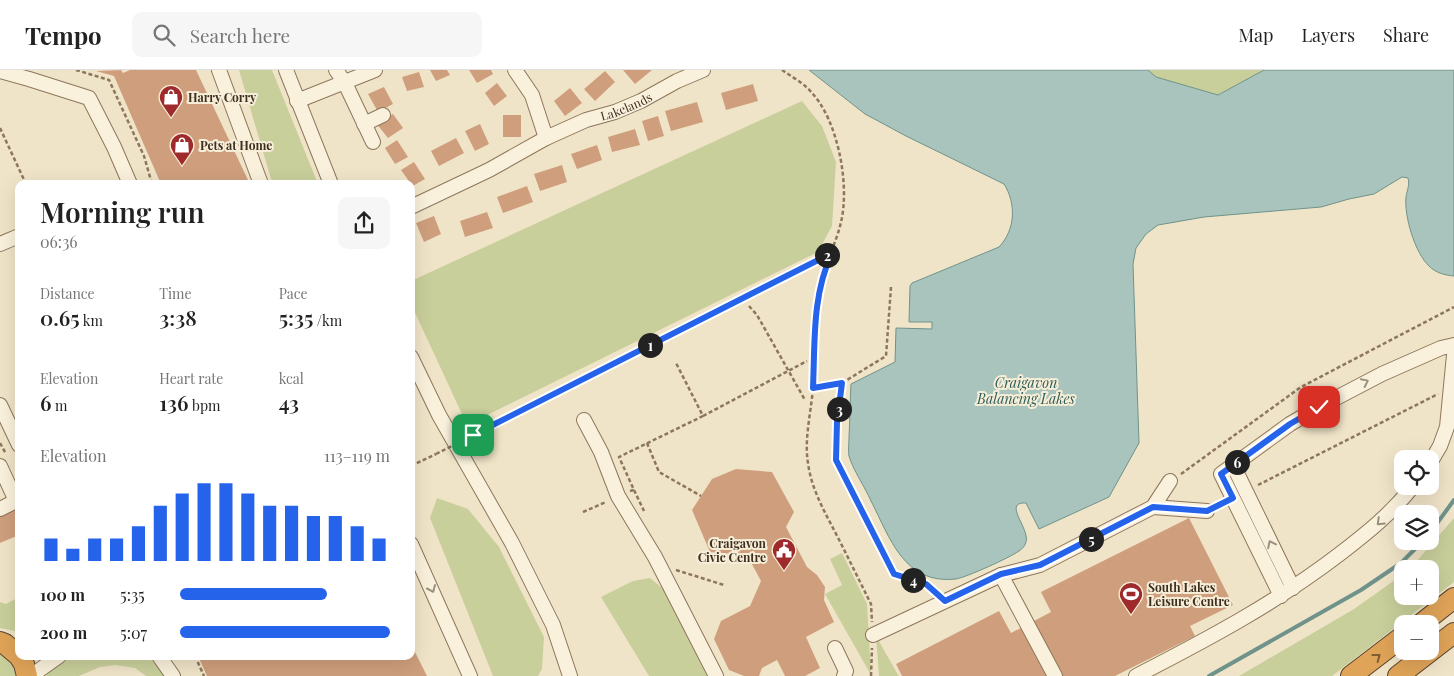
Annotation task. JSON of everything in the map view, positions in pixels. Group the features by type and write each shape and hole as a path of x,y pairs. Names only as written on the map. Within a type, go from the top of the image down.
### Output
{"highway":[{"path":"1432,615 1454,598"},
{"path":"1398,676 1454,633"},
{"path":"1351,676 1394,644"},
{"path":"21,660 29,676"}],"street":[{"path":"219,70 260,180"},
{"path":"286,70 328,180"},
{"path":"336,70 345,83 373,142"},
{"path":"297,101 375,70"},
{"path":"515,70 532,95 546,138"},
{"name":"Lakelands","path":"415,205 489,170 546,138 586,120 616,112 703,70"},
{"path":"0,71 29,78 89,98 128,180"},
{"path":"364,124 382,115"},
{"path":"0,244 15,238"},
{"path":"1287,592 1221,474 1305,415 1350,390 1442,348 1454,346"},
{"path":"1438,450 1447,427 1454,355"},
{"path":"415,366 439,415 516,551 553,625 570,676"},
{"path":"0,405 15,436"},
{"path":"584,420 600,452 618,496 655,557 716,676"},
{"path":"1233,465 1246,491 1287,592"},
{"path":"0,466 15,499"},
{"path":"873,636 1001,574 1040,565 1153,507 1170,481"},
{"path":"1136,676 1257,611 1287,592 1377,525 1405,495"},
{"path":"0,509 15,502"},
{"path":"1153,507 1207,511"},
{"path":"415,553 470,676"},
{"path":"1001,574 1055,676"},
{"path":"835,648 846,672 844,676"},
{"path":"29,676 53,660"},
{"path":"162,660 173,676"}],"path":[{"path":"76,70 109,80 144,156 151,180"},
{"path":"782,70 801,82 813,93 822,108 831,126 840,156 844,180 844,199 840,228 824,271 817,304 808,463 816,495 871,604 873,636 872,676"},
{"path":"0,128 24,180"},
{"path":"415,464 832,253"},
{"path":"813,388 842,383 886,356 891,286"},
{"path":"749,306 757,315 805,400"},
{"path":"1170,481 1301,387 1454,307"},
{"path":"647,516 619,457 703,416 807,361"},
{"path":"676,363 703,416"},
{"path":"842,383 837,422 836,460 894,574 926,584 945,601"},
{"path":"1246,491 1451,388"},
{"path":"647,443 659,472 701,496"},
{"path":"583,512 634,490"},
{"path":"672,569 724,585"},
{"path":"197,660 204,676"}],"green space":[{"path":"239,70 272,70 316,180 271,179"},
{"path":"1148,70 1264,70 1218,95 1156,77"},
{"path":"802,101 822,126 836,162 832,226 818,252 467,425 415,313 415,279"},
{"path":"437,498 468,509 499,547 544,637 542,669 538,676 493,676 430,518"},
{"path":"1454,518 1454,582 1439,594 1439,560 1418,560 1426,550 1439,550 1439,535"},
{"path":"842,553 867,604 871,675 825,594 842,585 830,559"},
{"path":"650,578 666,591 707,676 649,676 601,597 633,581"},
{"path":"1394,581 1394,605 1424,605 1411,615 1394,615 1394,628 1332,676 1239,676 1354,609"},
{"path":"15,599 15,631 0,628 0,602 6,604"},
{"path":"876,636 897,673 899,676 879,676"},
{"path":"0,650 12,662 16,676 0,676"},
{"path":"151,660 166,676 146,676 135,668 115,665 100,667 79,676 46,676 59,661"}],"water":[{"name":"Craigavon Balancing Lakes","path":"809,70 1148,70 1156,77 1218,95 1264,70 1454,70 1454,276 1434,270 1419,252 1407,214 1408,178 1402,177 1374,194 1321,207 1204,217 1158,225 1146,234 1136,248 1133,264 1139,443 1109,497 1039,529 1026,503 1019,504 1016,507 1026,536 1026,543 1020,550 988,567 956,579 938,579 923,575 911,567 893,544 849,456 851,384 895,362 896,328 932,329 932,322 909,322 910,286 912,283 999,247 1005,240 1011,224 1011,199 1004,184 865,114"}],"building":[{"path":"121,70 123,73 130,70 196,70 248,180 159,180 114,76 96,71"},
{"path":"430,70 447,70 450,75 436,81"},
{"path":"469,70 491,70 493,74 477,83"},
{"path":"623,70 652,70 635,84"},
{"path":"605,71 615,82 595,101 584,89"},
{"path":"419,72 424,87 407,91 402,77"},
{"path":"497,83 507,96 494,106 485,93"},
{"path":"753,84 758,101 726,110 721,93"},
{"path":"384,87 393,104 378,112 368,94"},
{"path":"570,88 582,103 565,116 554,101"},
{"path":"697,102 703,122 671,131 665,111"},
{"path":"393,114 403,128 388,138 376,123"},
{"path":"503,115 521,115 521,137 503,137"},
{"path":"658,116 664,136 648,141 642,121"},
{"path":"480,124 489,144 475,151 465,131"},
{"path":"635,129 640,145 612,152 608,137"},
{"path":"456,138 464,153 439,166 431,151"},
{"path":"397,140 408,157 395,164 385,148"},
{"path":"597,145 602,160 577,169 571,154"},
{"path":"414,162 425,179 415,185 415,180 408,180 401,170"},
{"path":"562,165 567,182 540,191 534,174"},
{"path":"527,186 533,202 503,213 497,197"},
{"path":"487,212 493,228 465,237 460,221"},
{"path":"434,216 441,234 424,242 416,223"},
{"name":"Craigavon Civic Centre","path":"736,469 772,472 794,512 786,527 807,567 817,575 825,587 824,600 834,622 806,637 820,668 805,676 785,676 777,660 762,668 759,676 744,676 729,670 714,639 721,621 750,606 761,581 747,555 710,552 692,510 712,479"},
{"path":"15,502 15,537 0,543 0,508"},
{"path":"1189,518 1233,605 1190,626 1195,636 1115,676 902,676 896,664 999,611 1011,633 1051,612 1041,592"},
{"path":"415,652 427,676 207,676 200,660 415,660"}],"waterway":[{"path":"1439,521 1454,500"},
{"path":"1209,676 1361,590 1401,563 1414,550"}],"place":[{"name":"Harry Corry","path":"171,118"},
{"name":"Pets at Home","path":"182,166"},
{"name":"Craigavon Civic Centre","path":"784,571"},
{"name":"South Lakes Leisure Centre","path":"1131,615"}],"route":[{"path":"473,435 832,253 824,271 816,311 813,388 842,383 837,422 836,460 894,574 926,584 945,601 1001,574 1040,565 1153,507 1207,511 1233,498 1221,474 1290,424 1319,407"}]}
